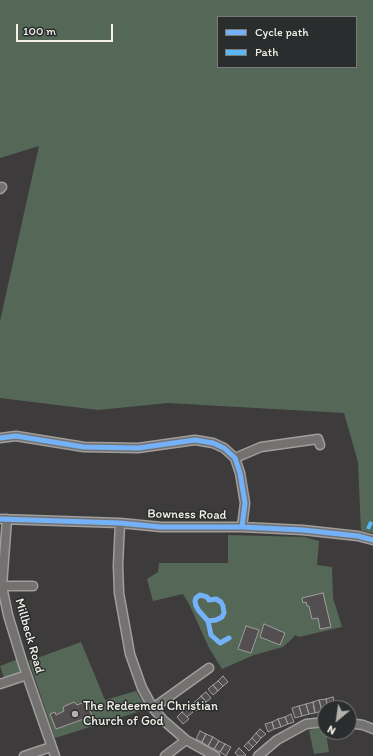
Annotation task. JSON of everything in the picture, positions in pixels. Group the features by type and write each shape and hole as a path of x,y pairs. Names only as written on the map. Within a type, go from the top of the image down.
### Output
{"street":[{"path":"0,438 16,436 84,447 138,448 195,440 213,443 224,448 235,458 240,473 245,503 242,527"},
{"path":"235,458 261,447 318,439 320,445"},
{"name":"Bowness Road","path":"4,519 120,523 160,527 242,527 303,530 358,536 373,540"},
{"name":"Millbeck Road","path":"4,519 2,586 8,615 54,756"},
{"path":"120,523 118,565 119,593 130,654 142,688 153,708 163,720 186,740 215,756"},
{"path":"2,586 33,586"},
{"path":"153,708 209,668"},
{"path":"0,684 27,675"},
{"path":"258,756 277,740 306,724 317,723"},
{"path":"357,724 373,729"},
{"path":"165,756 186,740"},
{"path":"24,756 51,747"}],"green space":[{"path":"0,0 373,0 373,533 361,531 358,462 344,413 168,403 98,410 0,398 0,321 39,146 0,158"},
{"path":"228,535 305,537 319,541 317,565 332,567 333,598 342,627 299,637 295,635 283,647 254,655 222,669 209,648 183,594 153,601 147,579 158,572 159,563 228,563"},
{"path":"81,642 105,700 136,691 147,709 55,738 29,661"},
{"path":"18,659 22,671 4,678 0,666"},
{"path":"317,728 317,740 327,740 329,752 314,754 309,730"}],"building":[{"path":"323,593 331,627 320,629 318,618 312,619 309,606 307,606 306,602 303,603 302,598"},
{"path":"264,624 285,633 280,645 260,637"},
{"path":"246,626 259,630 251,653 238,649"},
{"path":"223,676 228,682 223,686 218,681"},
{"path":"218,681 223,686 218,691 213,685"},
{"path":"213,685 218,691 213,695 208,689"},
{"path":"206,692 211,698 206,702 201,696"},
{"path":"201,696 206,702 201,706 196,701"},
{"path":"333,697 334,700 326,700"},
{"name":"The Redeemed Christian Church of God","path":"87,701 92,716 56,729 50,714 55,712 56,715 64,711 63,707 74,702 77,705"},
{"path":"196,701 201,706 196,711 191,705"},
{"path":"317,701 317,712 315,713 313,702"},
{"path":"313,702 315,713 309,714 306,704"},
{"path":"306,704 309,714 302,716 299,706"},
{"path":"299,706 302,716 295,718 292,708"},
{"path":"188,707 193,712 187,717 182,712"},
{"path":"182,712 189,719 183,724 177,717"},
{"path":"291,714 294,722 288,724 285,717"},
{"path":"285,717 288,724 281,727 278,719"},
{"path":"278,719 281,727 274,729 272,722"},
{"path":"272,722 274,729 268,732 265,724"},
{"path":"260,729 266,734 261,738 256,733"},
{"path":"200,731 206,734 202,742 196,739"},
{"path":"256,733 261,738 257,743 252,738"},
{"path":"206,734 213,737 208,746 202,742"},
{"path":"213,737 219,741 214,749 208,746"},
{"path":"252,738 257,743 253,747 248,742"},
{"path":"219,741 225,744 220,752 214,749"},
{"path":"248,742 253,747 249,751 244,746"},
{"path":"225,744 231,747 226,756 220,752"},
{"path":"239,748 246,755 238,756 235,753"}],"marked path":[{"path":"368,529 373,518"}],"cycle path":[{"path":"0,438 16,436 84,447 138,448 195,440 213,443 224,448 235,458 240,473 245,503 242,527"},
{"path":"0,519 120,523 161,527 242,527 303,530 358,536 373,540"},
{"path":"208,621 216,620 222,617 224,613 223,606 221,602 216,599 209,600 207,597 200,595 196,598 196,606 208,621 211,635 220,643 229,638"}],"place":[{"name":"The Redeemed Christian Church of God","path":"75,714"}]}
